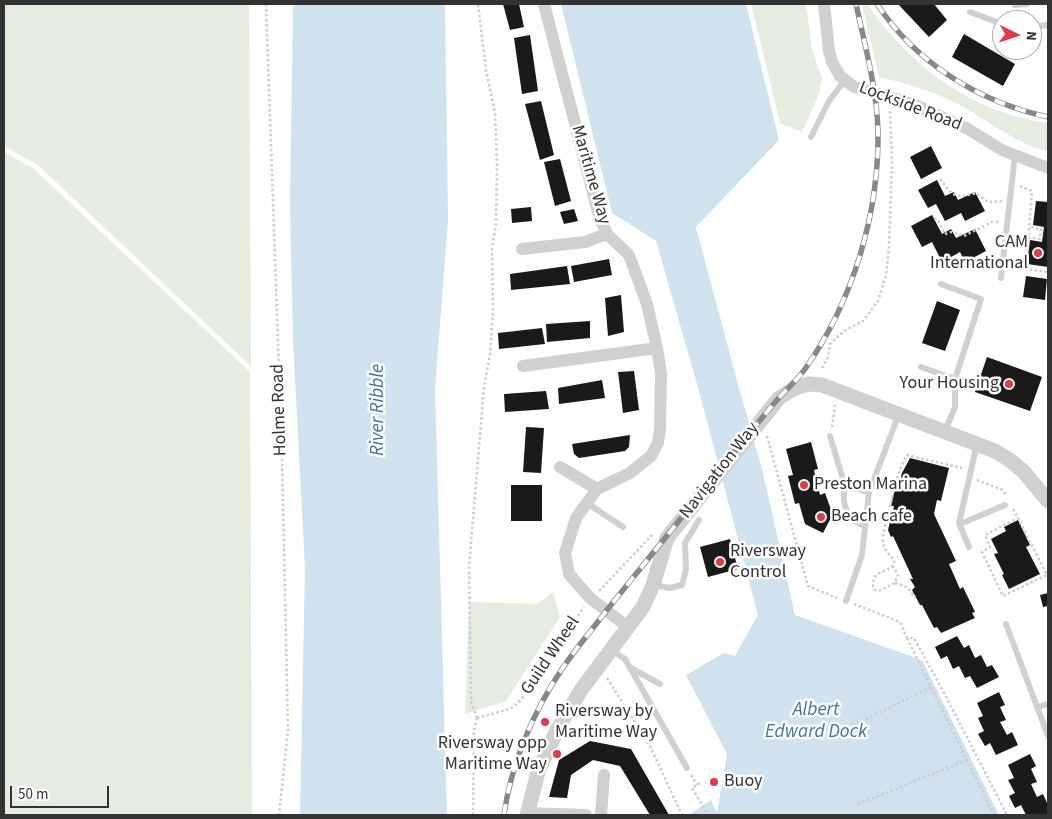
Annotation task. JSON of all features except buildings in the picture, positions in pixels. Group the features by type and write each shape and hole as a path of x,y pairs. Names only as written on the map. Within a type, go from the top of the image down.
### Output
{"street":[{"name":"Maritime Way","path":"544,4 599,216 607,234 629,255 647,304 657,348 661,401 658,443 651,456 630,473 597,489 576,518 565,553 569,574 590,598 628,627"},
{"name":"Lockside Road","path":"824,4 828,52 840,76 854,87 913,104 940,115 968,129 1002,150 1048,168"},
{"path":"522,249 585,242 607,234"},
{"path":"523,366 657,348"},
{"name":"Navigation Way","path":"527,814 538,772 556,732 581,690 643,607 653,585 667,538 693,504 764,423 787,392 809,384 822,384 977,444 1011,461 1037,486 1048,501"},
{"path":"560,467 597,489"},
{"path":"602,815 604,775"},
{"path":"527,814 586,815"}],"lane":[{"path":"1015,5 1027,4"},
{"path":"970,12 992,20"},
{"path":"811,137 829,101 845,80"},
{"path":"1001,278 1015,155"},
{"path":"941,284 981,299 955,379 955,407 944,431"},
{"path":"921,367 955,379"},
{"path":"846,601 862,555 869,492 899,414"},
{"path":"830,436 845,486 843,494 845,510 857,524 865,526"},
{"path":"969,547 959,523 977,444"},
{"path":"845,486 869,492"},
{"path":"587,503 623,527"},
{"path":"959,523 1008,505"},
{"path":"653,585 670,588 682,585 686,570 686,543 699,520"},
{"path":"1006,624 1048,736"},
{"path":"611,650 625,659 687,768"},
{"path":"630,668 660,684"},
{"path":"1038,707 1048,704"}],"path":[{"name":"Holme Road","path":"266,4 282,456 288,730 279,815"},
{"path":"473,815 474,730 477,718 471,702 469,567 484,387 490,354 494,310 492,248 496,223 497,166 495,112 486,70 478,4"},
{"path":"822,368 828,357 830,344 844,331 863,321 878,300 886,275 889,247 892,161 890,105"},
{"path":"940,179 950,194 960,198 976,193 988,202 1006,201"},
{"path":"1020,186 1032,191 1026,269 1048,272"},
{"path":"934,219 937,219 945,234 951,232 964,236 992,222 1005,222"},
{"path":"1028,237 1040,239 1041,228 1029,227"},
{"path":"830,436 836,400"},
{"path":"764,423 808,586 900,622 994,815"},
{"path":"916,597 905,586 895,584 879,591 873,588 874,578 878,573 892,566 894,560 886,551 883,543 893,489 907,455 962,468 965,460"},
{"path":"977,480 1003,490 1007,497"},
{"path":"1008,505 1018,518 1047,575 1002,596 982,552 990,547 985,535 1018,518"},
{"name":"Guild Wheel","path":"477,718 513,708 521,700 545,661 590,598 660,528"},
{"path":"892,566 898,574 895,584"},
{"path":"907,638 914,638 1007,815"},
{"path":"604,673 650,746 682,815"},
{"path":"848,728 931,687"},
{"path":"858,804 967,760"},
{"path":"700,783 692,788 708,815"}],"shaded area":[{"path":"4,4 249,4 251,366 38,165 4,146"},
{"path":"751,4 806,4 812,49 822,79 819,94 802,132 780,123"},
{"path":"862,4 867,4 884,27 903,47 945,83 994,109 1020,118 1048,123 1048,151 1036,148 1012,137 947,99 918,88 879,77"},
{"path":"4,152 34,169 250,372 252,815 4,815"},
{"path":"553,592 560,617 506,701 465,714 469,602 537,604"}],"water":[{"name":"River Ribble","path":"293,4 445,4 448,221 435,389 447,815 300,815 305,568 293,339 290,208"},
{"name":"Albert Edward Dock","path":"561,4 746,4 779,140 696,227 762,469 795,615 922,660 999,815 689,815 711,800 717,813 727,754 686,675 724,653 735,656 758,615 699,391 656,241 612,213"}],"railway":[{"path":"504,815 512,777 525,739 542,703 562,669 578,646 741,443 805,369 837,315 860,256 874,194 877,163 878,132 873,84 856,4"},
{"path":"877,4 910,44 951,77 998,101 1048,117"}],"place":[{"name":"CAM International","path":"1038,253"},
{"name":"Your Housing","path":"1009,384"},
{"name":"Preston Marina","path":"804,485"},
{"name":"Beach cafe","path":"821,517"},
{"name":"Riversway Control","path":"720,562"},
{"name":"Riversway by Maritime Way","path":"545,722"},
{"name":"Riversway opp Maritime Way","path":"557,754"},
{"name":"Buoy","path":"714,782"}]}
